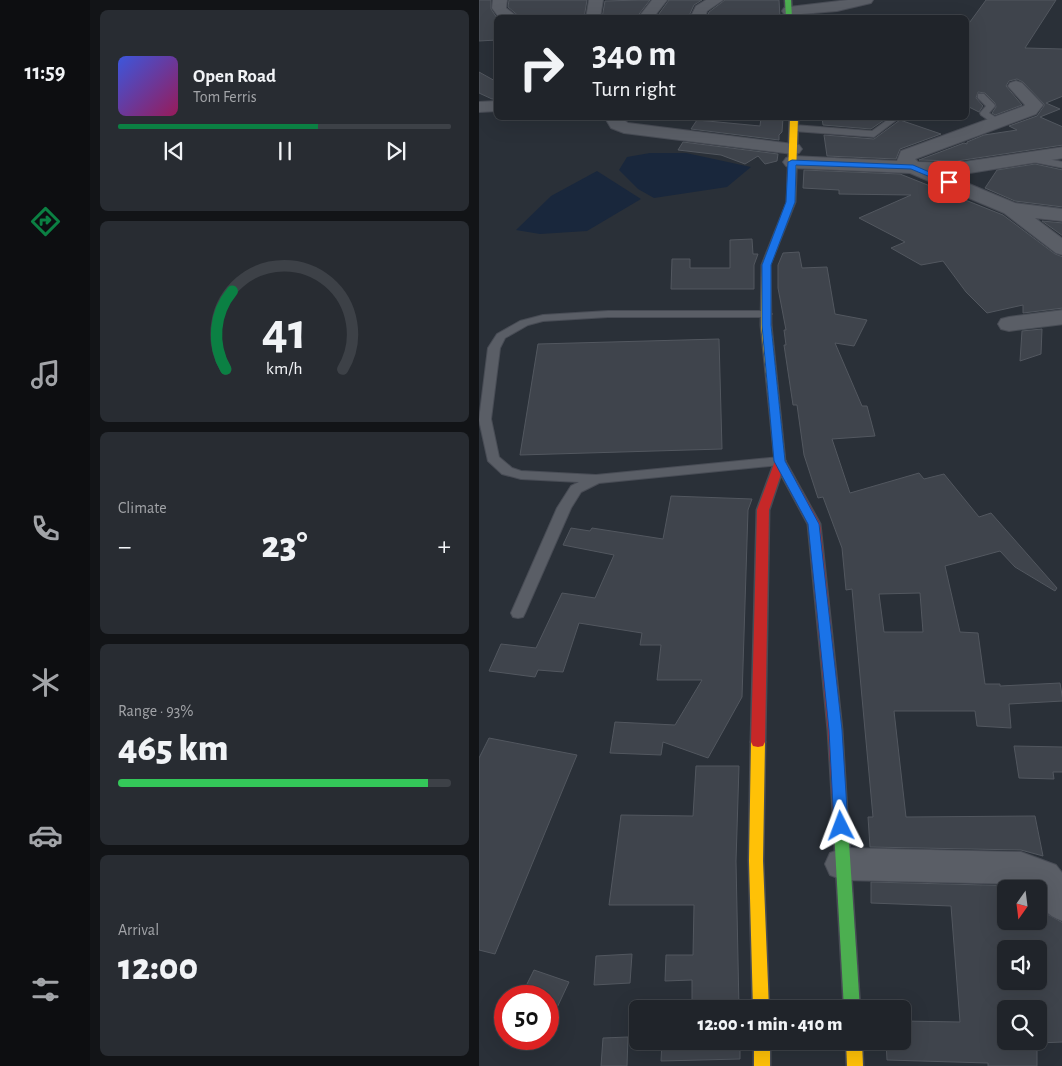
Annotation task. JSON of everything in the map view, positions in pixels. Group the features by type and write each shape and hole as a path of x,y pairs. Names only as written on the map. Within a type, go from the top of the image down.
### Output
{"main road":[{"path":"761,1000 756,860 763,510 779,461 766,314 766,265 791,202 794,123"},
{"path":"779,461 814,524 835,730 851,1000"},
{"path":"762,1050 763,1066"},
{"path":"854,1050 855,1066"}],"street":[{"path":"500,0 499,8 507,15"},
{"path":"594,15 596,0"},
{"path":"648,15 660,0"},
{"path":"698,15 701,9 716,0"},
{"path":"789,10 837,7 866,0"},
{"path":"1016,86 1035,105 1030,110 907,155 906,160 913,167 1011,209 1062,248"},
{"path":"479,107 494,106"},
{"path":"614,120 624,128 793,156 913,167 957,168 1062,152"},
{"path":"1011,209 1062,215"},
{"path":"1009,324 1062,317"},
{"path":"843,864 1021,868 1043,876 1062,905"}],"lane":[{"path":"981,96 991,106 984,114 997,122"},
{"path":"794,123 874,134 892,120"},
{"path":"1026,158 1062,165"},
{"path":"766,314 608,314 543,318 524,322 501,336 494,348 485,419 493,458 507,471 521,475 596,479 779,461"},
{"path":"518,613 564,508 576,489 596,479"}],"water":[{"path":"650,153 686,153 751,167 727,187 654,198 638,189 619,170 627,157"},
{"path":"597,171 641,199 587,231 540,234 516,230 551,196"}],"building":[{"path":"479,0 491,0 491,9 495,15 494,40 479,41"},
{"path":"509,0 587,0 584,15 517,15 508,7"},
{"path":"650,0 638,15 603,15 605,1"},
{"path":"669,0 702,0 694,5 689,15 658,15"},
{"path":"725,0 779,0 780,15 708,15 709,12"},
{"path":"986,0 1056,0 1025,48 1063,49 1063,96 1046,103 1060,109 1040,117 1063,127 1063,145 957,161 919,160 964,143 967,144 967,142 984,135 1017,130 1009,126 1037,116 1044,106 1023,82 1017,79 1009,81 1006,86 1022,105 995,115 992,113 996,107 995,103 985,93 978,92 976,98 983,106 979,112 969,107 969,23"},
{"path":"479,72 494,80 494,99 479,93"},
{"path":"697,120 760,126 761,120 783,120 779,140 691,129"},
{"path":"822,120 884,120 871,129 823,125"},
{"path":"900,120 941,134 900,149 896,159 827,156 824,135 874,139"},
{"path":"683,142 778,154 777,161 765,164 758,156 745,164 721,155 678,150"},
{"path":"1035,164 1063,170 1063,207 1015,201 985,188 997,170"},
{"path":"804,170 900,174 1003,215 1055,254 1063,257 1063,308 1023,313 1023,305 987,313 966,292 943,261 921,265 891,248 905,242 859,218 911,195 839,194 839,190 803,188"},
{"path":"1042,221 1063,223 1063,236"},
{"path":"752,239 753,254 758,254 754,265 754,289 671,289 672,259 690,259 690,268 730,268 730,240"},
{"path":"799,252 802,268 827,267 835,314 867,320 854,346 835,343 862,406 867,406 875,436 832,439 850,493 919,473 924,479 944,474 979,517 991,513 1057,588 1055,591 1015,567 1000,551 945,566 960,632 978,633 985,684 1000,684 1000,686 1060,683 1063,701 1009,704 1011,728 977,726 975,711 894,711 906,817 1035,816 1043,856 1021,850 870,847 868,817 873,817 852,589 846,590 842,548 823,497 818,498 804,455 797,405 793,405 784,345 786,345 784,330 786,330 778,288 778,265 783,253","holes":["920,593 923,632 884,632 879,594"]},
{"path":"1042,329 1041,354 1020,361 1022,331"},
{"path":"719,339 722,449 520,455 538,344"},
{"path":"671,496 752,499 748,510 742,697 708,758 663,742 661,755 610,753 615,722 675,725 702,680 657,680 661,645 640,645 642,633 579,623 563,672 538,670 535,677 489,671 501,644 536,648 562,593 595,598 614,555 563,545 571,528 590,531 592,528 663,539"},
{"path":"489,738 577,755 495,954 479,950 479,758"},
{"path":"1014,746 1063,747 1063,772 1053,772 1054,779 1019,778"},
{"path":"696,766 739,766 736,861 739,1000 692,1000 692,980 665,981 666,955 693,955 694,905 609,905 621,815 693,816"},
{"path":"871,882 997,885 997,930 1047,930 1047,914 1063,923 1063,1042 1047,1043 1047,1000 997,1000 997,1050 1037,1050 1037,1066 988,1066 988,1063 887,1060 886,1050 911,1050 911,1021 960,1022 951,906 871,903"},
{"path":"632,954 630,983 594,985 596,956"},
{"path":"534,970 569,982 559,1003 559,985 526,985"},
{"path":"628,1037 627,1066 601,1066 603,1038"},
{"path":"662,1050 740,1050 740,1059 661,1061"}],"traffic: fast":[{"path":"788,0 789,15"},
{"path":"840,812 851,1000"}],"traffic: slow":[{"path":"780,462 766,325 766,265 791,202 794,120"},
{"path":"758,742 756,861 761,1000"},
{"path":"762,1050 762,1066"},
{"path":"854,1050 855,1066"}],"traffic: jam":[{"path":"758,742 763,510 780,461"},
{"path":"780,462 814,524 835,730 840,812"}],"route":[{"path":"841,826 835,730 814,524 779,461 766,325 766,265 777,232 791,202 792,162 913,167 949,182"}]}
